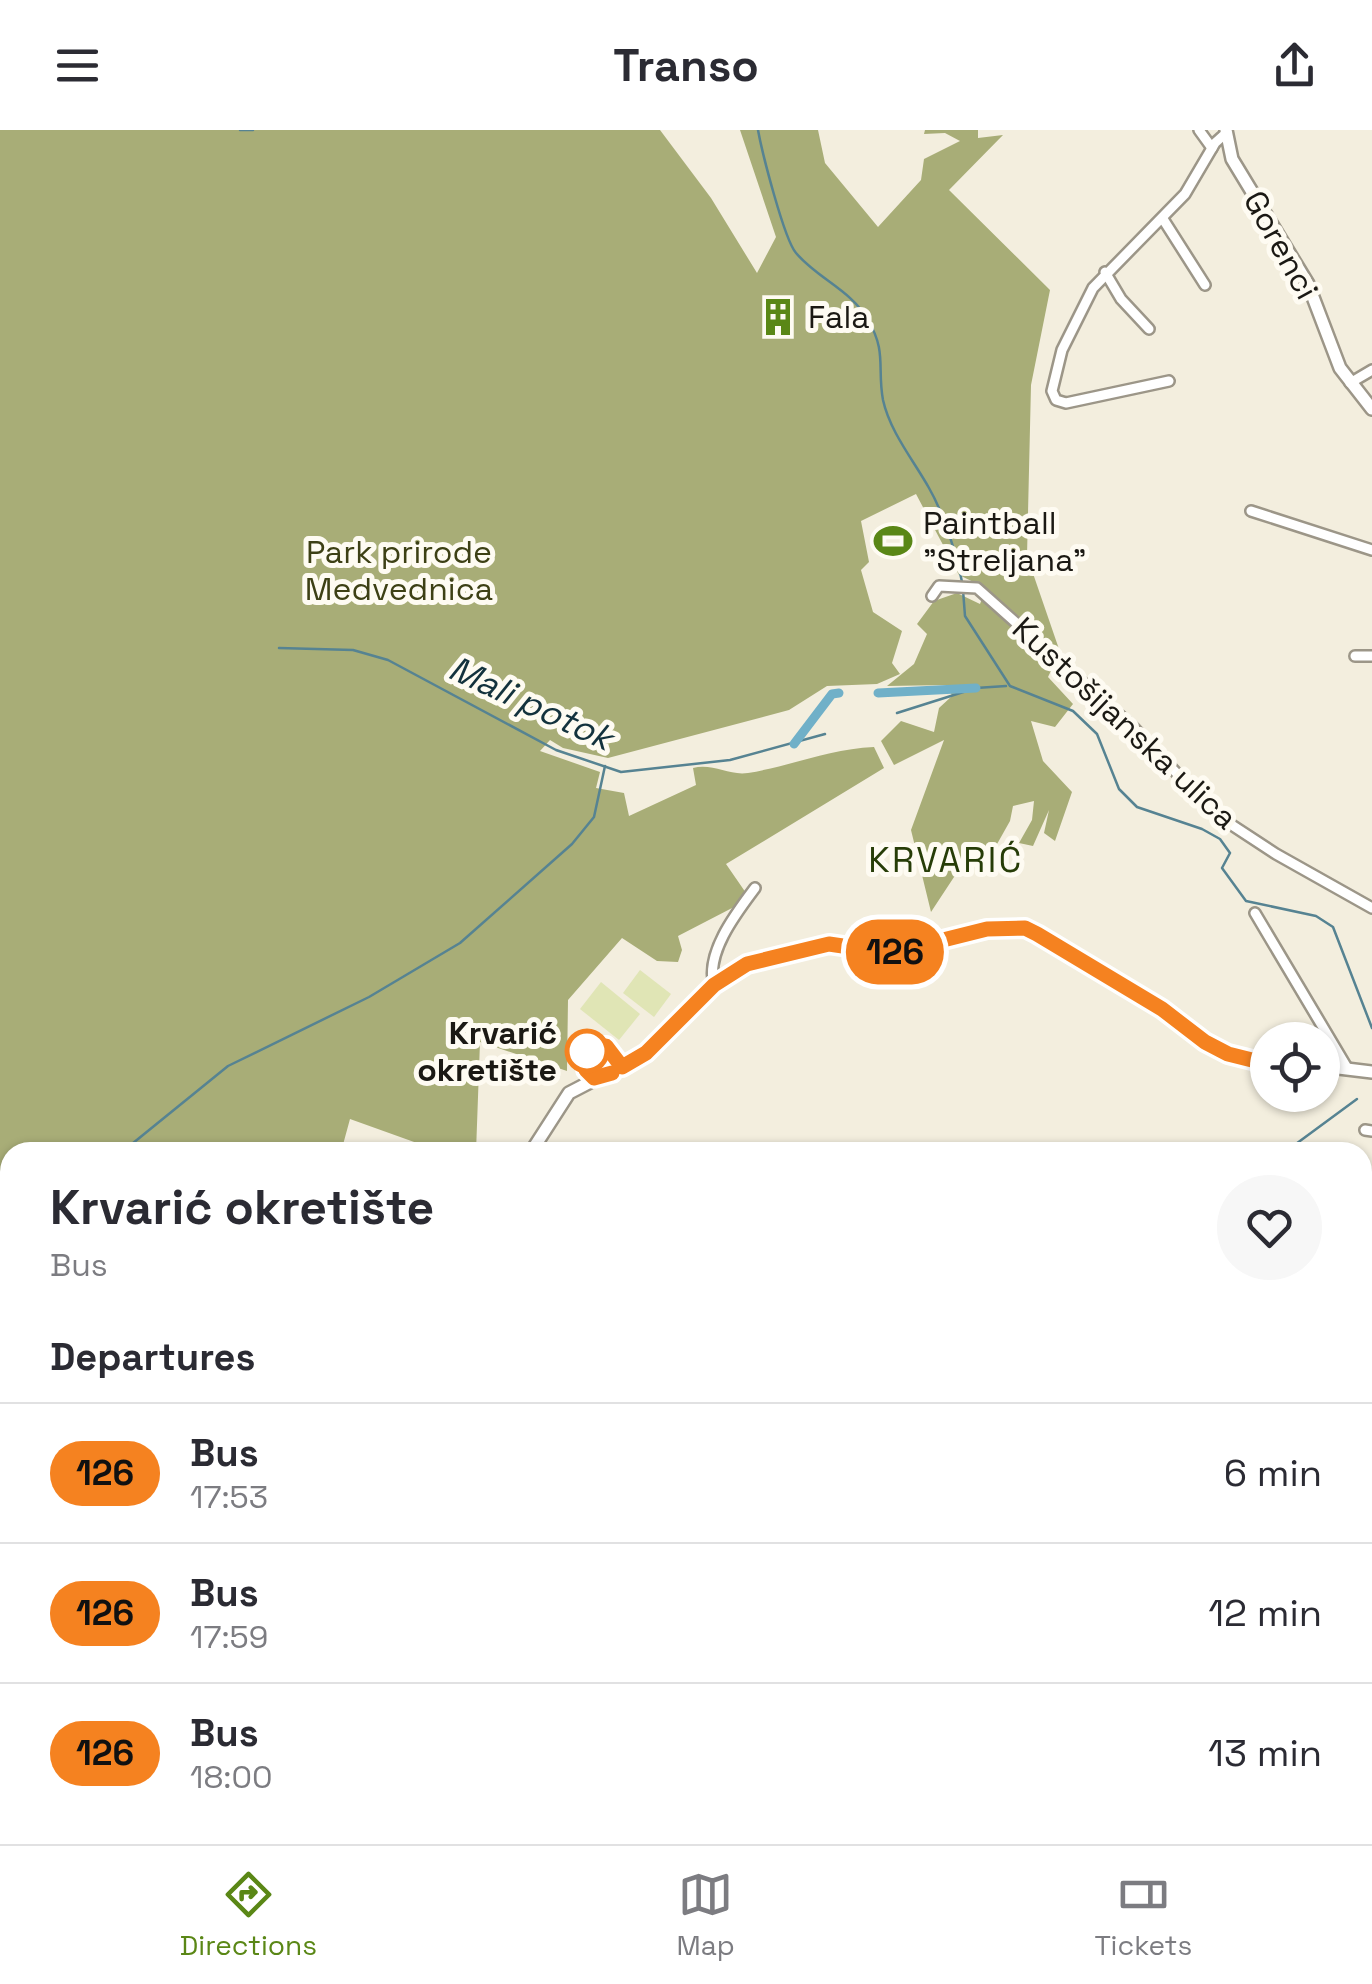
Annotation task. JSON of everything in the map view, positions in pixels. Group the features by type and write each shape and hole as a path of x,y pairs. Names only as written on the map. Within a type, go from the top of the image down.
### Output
{"street":[{"path":"1199,130 1212,148"},
{"path":"1169,382 1072,403 1060,402 1053,396 1064,342 1104,272 1163,220 1225,132"},
{"name":"Gorenci","path":"1225,132 1232,159 1302,271 1330,346 1350,383 1372,410"},
{"path":"1163,220 1204,286"},
{"path":"1104,272 1121,300 1149,329"},
{"path":"1350,383 1372,370"},
{"path":"1251,511 1372,550"},
{"name":"Kustošijanska ulica","path":"932,596 939,586 977,588 1135,729 1215,814 1372,908"},
{"path":"1356,656 1372,656"},
{"path":"714,985 714,962 722,942 755,888"},
{"path":"1256,913 1346,1066"},
{"path":"537,1142 568,1093 646,1053 714,985 747,964 818,946 842,944 891,953 987,929 1025,928 1162,1009 1205,1042 1250,1060"},
{"path":"1340,1066 1372,1072"}],"green space":[{"name":"Park prirode Medvednica","path":"0,130 660,130 711,198 757,273 776,237 740,130 818,130 825,163 878,227 921,180 924,159 960,141 945,133 924,134 925,130 978,130 978,138 1003,135 949,190 1050,290 1031,385 1027,556 1060,652 1048,677 1073,704 1055,727 1031,721 1043,761 1072,792 1055,841 1044,833 1049,810 1033,846 1019,843 1032,820 1034,801 1013,806 1010,821 983,869 976,863 956,874 931,912 911,830 944,740 894,765 881,741 901,721 934,732 939,708 952,696 948,685 887,686 914,664 927,634 917,624 934,601 957,593 980,604 986,588 959,575 916,494 861,521 869,562 861,570 873,612 902,631 892,663 900,674 877,684 827,686 789,710 608,758 563,748 550,740 540,751 600,772 596,788 624,793 629,816 696,785 693,768 748,773 874,747 884,768 726,864 746,893 734,907 678,936 682,950 678,962 657,961 622,938 568,1000 567,1071 480,1042 476,1142 414,1142 350,1119 344,1142 0,1142"},
{"path":"640,970 671,994 654,1017 623,993"},
{"path":"601,982 640,1014 619,1040 580,1009"}],"waterway":[{"path":"240,130 253,130"},
{"path":"758,130 791,245 805,262 853,301 874,331 880,351 886,412 939,509 962,582"},
{"path":"963,590 965,616 1010,686 1073,711 1097,734 1119,789 1137,807 1220,839 1230,853 1222,868 1246,901 1316,916 1333,927 1372,1028"},
{"name":"Mali potok","path":"279,648 353,650 388,660 556,750 621,772 730,760 825,734"},
{"name":"Mali potok","path":"897,713 976,688 1006,686"},
{"path":"878,693 976,688"},
{"path":"794,744 832,694 839,693"},
{"path":"134,1142 228,1066 369,997 460,943 572,844 594,817 605,766"},
{"path":"1299,1142 1357,1099"}],"bus line":[{"name":"126","path":"612,1073 594,1078 586,1070 584,1054 588,1049 606,1046 622,1067 666,1036 714,985 747,964 829,944 891,953 1010,927 1037,934 1162,1009 1205,1042 1250,1060"}],"place":[{"name":"Fala","path":"778,317"},
{"name":"Paintball \"Streljana\"","path":"893,541"},
{"name":"Krvarić okretište","path":"587,1051"}],"district":[{"name":"KRVARIĆ","path":"946,860"}]}
